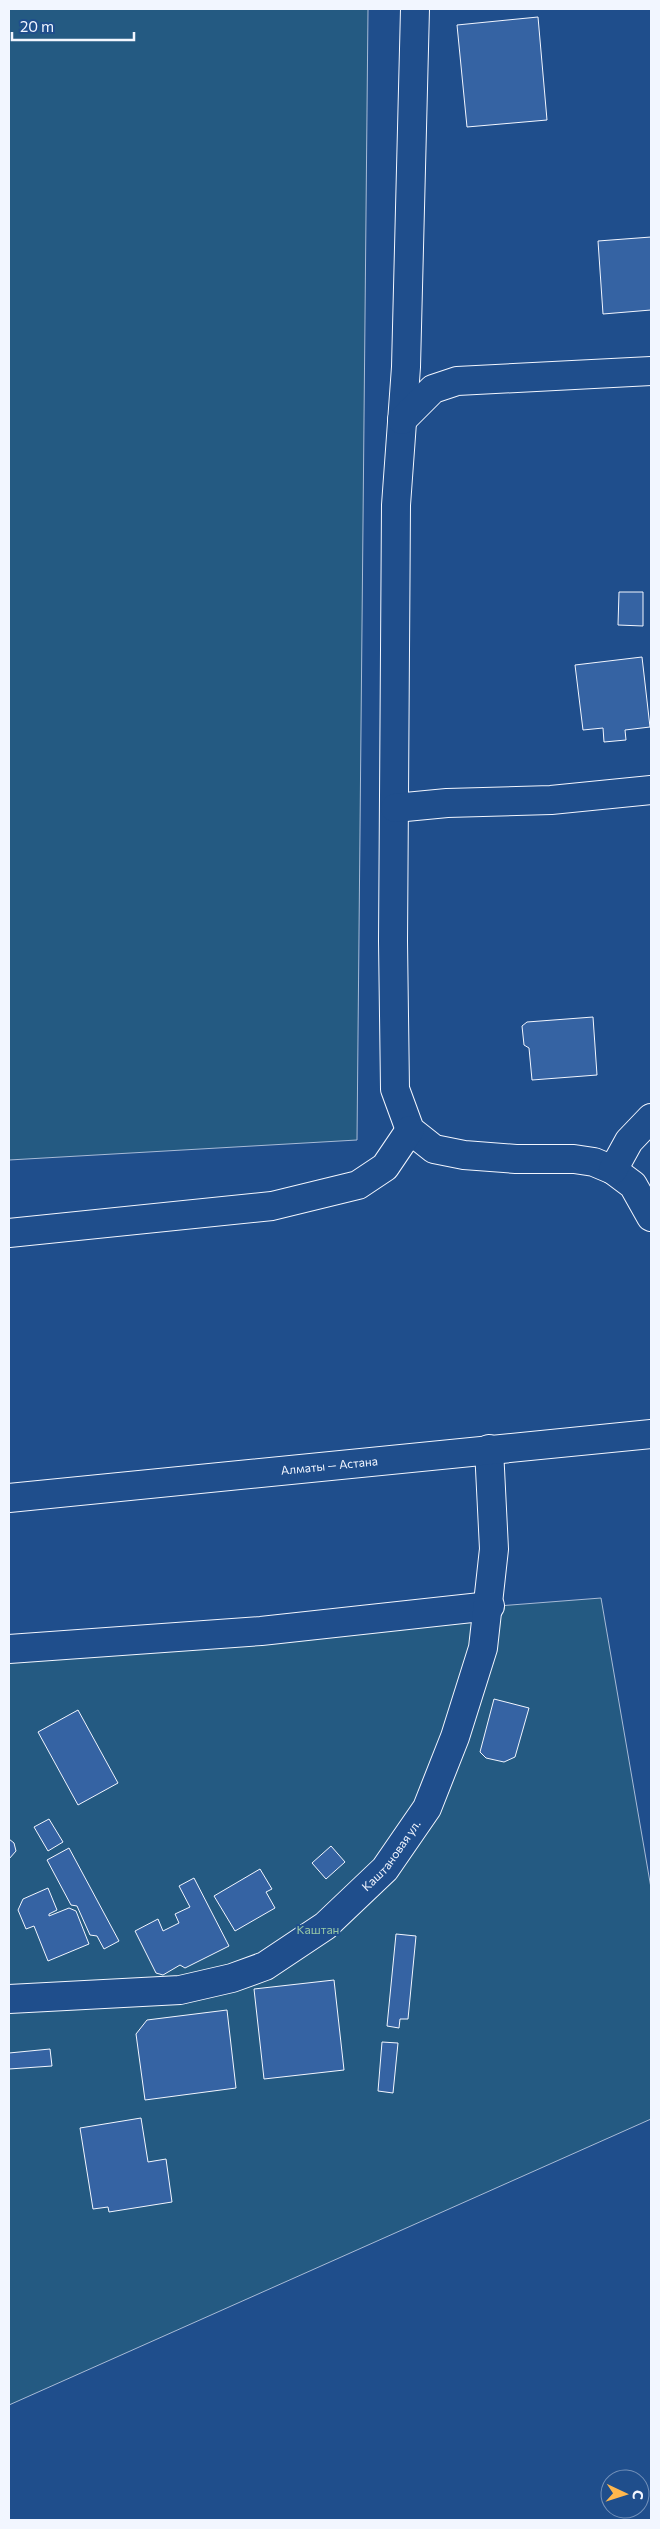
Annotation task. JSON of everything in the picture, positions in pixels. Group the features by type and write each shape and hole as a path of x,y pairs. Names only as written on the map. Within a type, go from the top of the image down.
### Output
{"main road":[{"path":"415,9 406,367 396,505 395,1089 410,1130 434,1149 464,1155 516,1159 574,1158 594,1162 613,1170 633,1185 651,1216"},
{"path":"402,420 433,389 457,381 651,371"},
{"path":"395,808 447,803 551,800 651,790"},
{"path":"613,1170 629,1141 651,1118"},
{"path":"9,1233 272,1206 358,1185 385,1167 410,1130"},
{"name":"Алматы — Астана","path":"9,1498 651,1434"},
{"name":"Каштановая ул.","path":"9,1999 180,1990 232,1978 265,1966 325,1926 385,1869 427,1808 455,1737 481,1657 490,1606 494,1549 489,1449"},
{"path":"9,1648 261,1631 490,1606"}],"green space":[{"path":"9,9 368,9 357,1140 9,1160"},
{"name":"Каштан","path":"601,1598 651,1888 651,2119 9,2405 9,1644"}],"building":[{"path":"538,17 547,120 467,127 457,25"},
{"path":"651,237 651,310 603,314 598,241"},
{"path":"619,592 643,592 643,626 618,625"},
{"path":"642,657 650,727 625,730 626,740 604,742 603,728 583,730 575,665"},
{"path":"593,1017 597,1075 532,1080 529,1048 524,1045 522,1026 527,1022"},
{"path":"494,1699 529,1708 515,1757 504,1762 486,1758 480,1752"},
{"path":"78,1710 118,1783 78,1805 38,1732"},
{"path":"49,1819 63,1842 48,1851 34,1827"},
{"path":"9,1839 14,1843 16,1851 9,1859"},
{"path":"331,1846 345,1862 326,1879 312,1863"},
{"path":"69,1848 119,1941 104,1949 97,1936 90,1935 77,1906 71,1905 47,1860"},
{"path":"260,1869 272,1889 266,1892 275,1908 235,1931 214,1896"},
{"path":"194,1878 229,1946 185,1968 180,1965 163,1975 156,1973 135,1931 158,1919 163,1931 179,1923 175,1914 190,1907 179,1886"},
{"path":"48,1888 57,1910 49,1914 49,1916 69,1908 76,1911 89,1944 48,1961 34,1926 26,1929 18,1910 23,1899"},
{"path":"396,1934 416,1936 408,2019 400,2019 399,2028 387,2026"},
{"path":"334,1980 344,2070 264,2079 254,1989"},
{"path":"227,2010 236,2088 145,2100 136,2034 147,2020"},
{"path":"382,2042 398,2043 393,2093 378,2091"},
{"path":"50,2049 52,2066 9,2069 9,2053"},
{"path":"141,2118 148,2162 166,2159 172,2202 109,2212 108,2207 93,2209 80,2128"}]}
